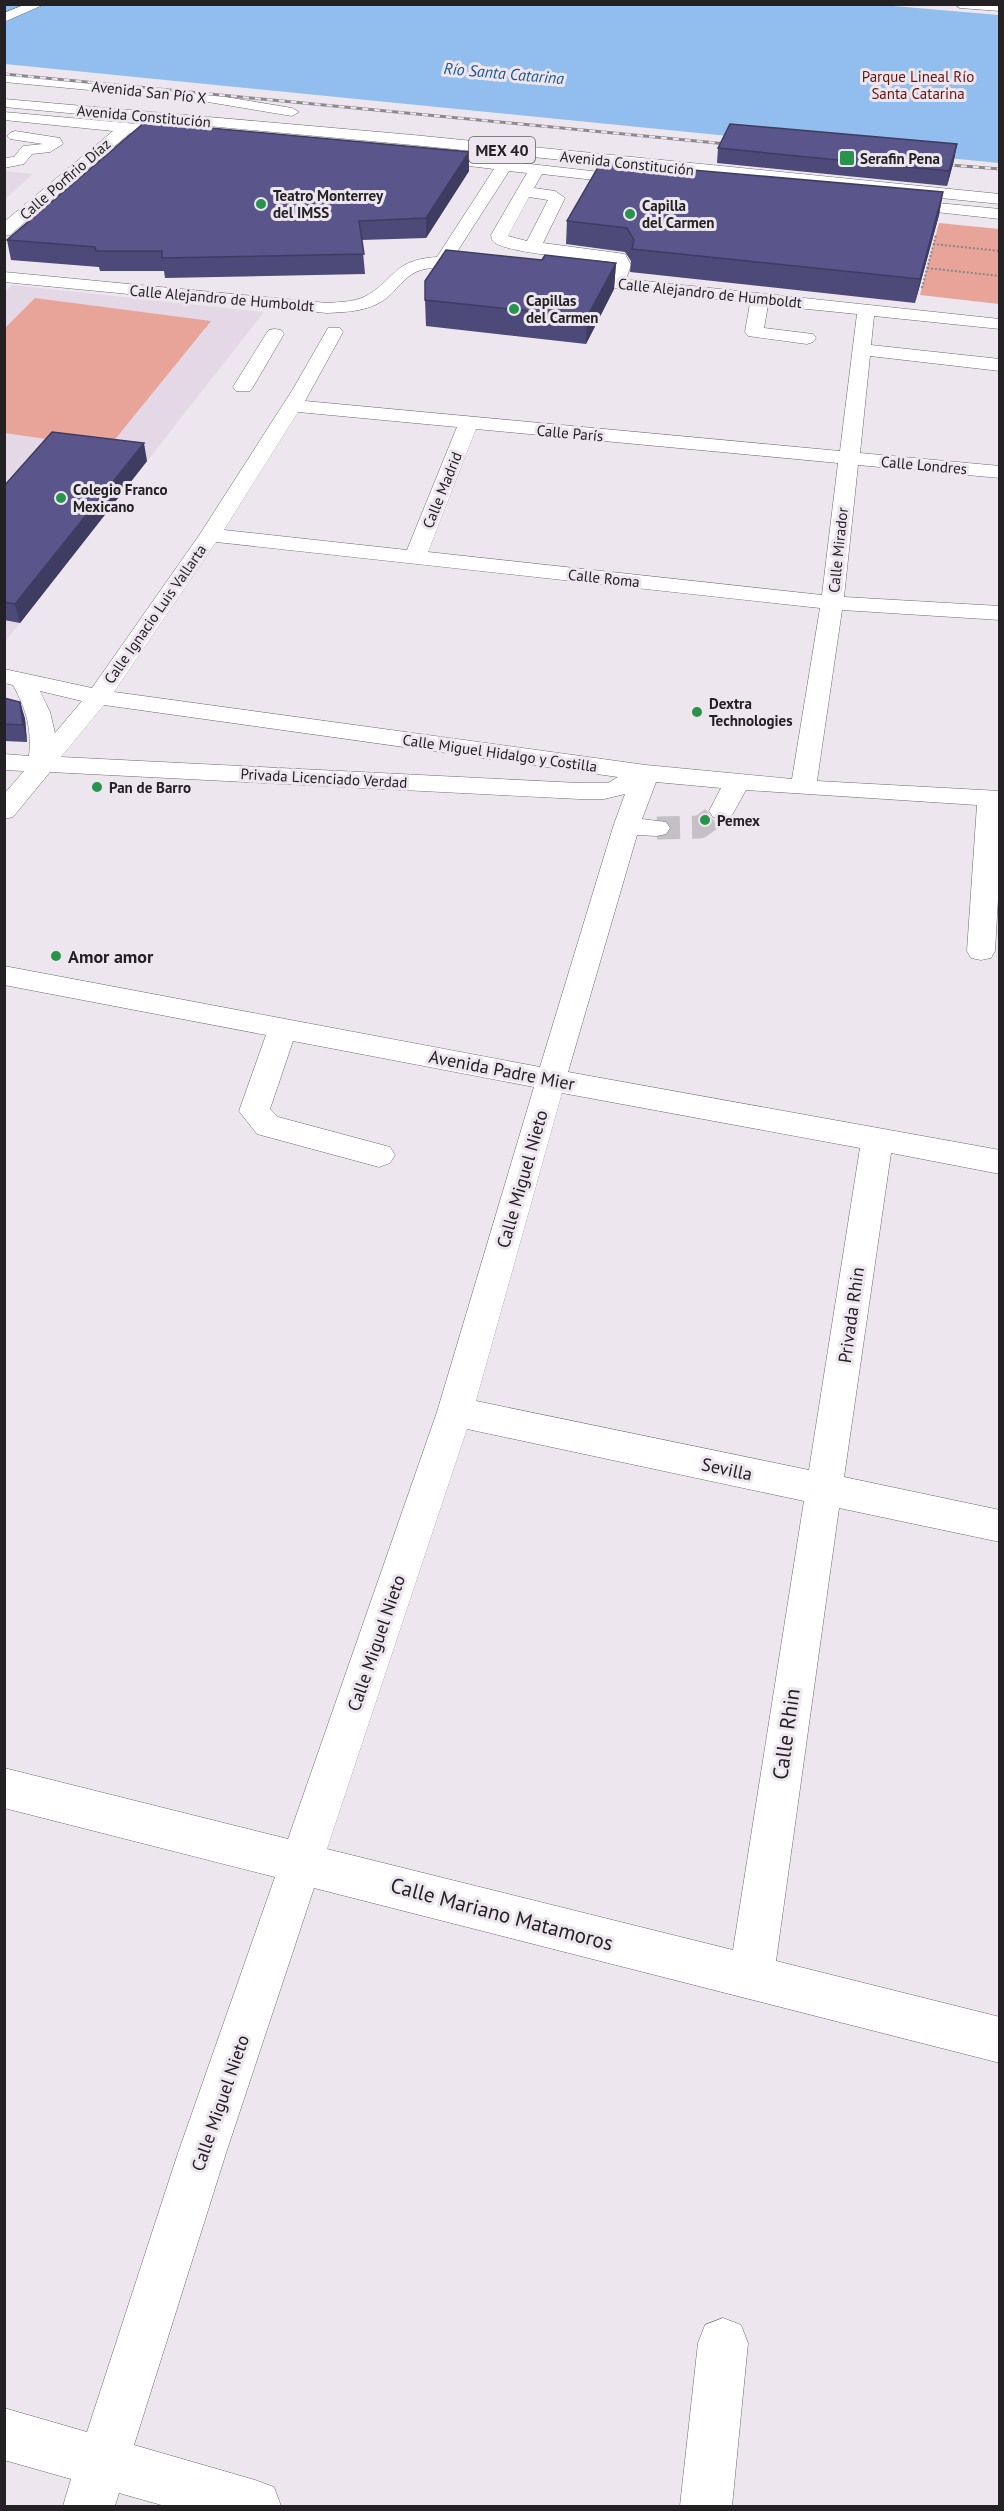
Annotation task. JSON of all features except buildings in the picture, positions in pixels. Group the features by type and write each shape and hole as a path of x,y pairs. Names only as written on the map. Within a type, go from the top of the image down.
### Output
{"main road":[{"path":"4,18 39,4"},
{"path":"960,4 999,7"},
{"name":"Avenida San Pío X","path":"4,78 196,96 298,112"},
{"name":"Avenida Constitución","path":"4,85 298,112"},
{"name":"Avenida Constitución","path":"4,103 412,148 999,199"},
{"path":"4,116 375,152"},
{"name":"Calle Porfirio Díaz","path":"4,231 126,128"},
{"path":"4,135 55,141 55,144 45,149 28,149 18,161 4,163"},
{"path":"412,148 505,165 653,181"},
{"path":"412,148 999,209"},
{"path":"442,262 505,165"},
{"path":"538,168 499,235 500,239 507,243 619,258 622,265 615,284"},
{"path":"523,192 549,194 557,198 533,246"},
{"path":"850,200 999,214"},
{"name":"Calle Alejandro de Humboldt","path":"4,277 327,308 347,307 377,297 401,272 412,267 442,262 500,269"},
{"name":"Calle Alejandro de Humboldt","path":"557,276 760,298 866,337 999,324"},
{"path":"760,298 754,332 807,338"},
{"name":"Calle Ignacio Luis Vallarta","path":"4,811 98,697 210,535 292,406 334,332"},
{"path":"243,387 275,334"},
{"path":"935,357 933,335 999,342"},
{"path":"866,337 997,373"},
{"path":"866,337 997,373"},
{"name":"Calle Mirador","path":"803,788 832,603 848,459 866,337"},
{"path":"255,369 311,374"},
{"name":"Calle París","path":"292,406 848,459"},
{"name":"Calle Madrid","path":"415,557 469,423"},
{"name":"Calle Londres","path":"848,459 999,472"},
{"name":"Calle Roma","path":"210,535 832,603 999,613"},
{"path":"13,678 41,714 44,731 41,764"},
{"name":"Calle Miguel Hidalgo y Costilla","path":"13,678 98,697 641,772 803,788 994,799"},
{"name":"Privada Licenciado Verdad","path":"4,762 579,791 618,789 641,772"},
{"name":"Calle Miguel Nieto","path":"96,2485 202,2153 455,1412 550,1080 642,827 641,772"},
{"path":"722,811 737,782"},
{"path":"981,951 994,799"},
{"name":"Avenida Padre Mier","path":"4,975 550,1080 999,1162"},
{"path":"283,1028 254,1111 268,1126 379,1155"},
{"name":"Privada Rhin","path":"826,1491 877,1139"},
{"name":"Sevilla","path":"455,1412 999,1526"},
{"name":"Calle Rhin","path":"751,1978 790,1698 826,1491"},
{"name":"Calle Mariano Matamoros","path":"4,1788 999,2040"},
{"path":"706,2506 723,2343"},
{"path":"4,2434 96,2485 255,2506"}],"path":[{"path":"920,295 936,234"},
{"path":"933,244 999,251"},
{"path":"927,268 999,276"}],"shaded area":[{"path":"5,171 33,174 5,199"},
{"path":"939,223 999,229 999,304 920,295"},
{"name":"Colegio Franco Mexicano","path":"12,285 264,312 5,642 5,292"},
{"path":"35,298 211,321 108,448 5,433 5,328"}],"water":[{"name":"Río Santa Catarina","path":"870,4 999,15 999,163 5,64 4,5"}],"tunnel":[{"path":"657,828 700,827 722,811"}],"railway":[{"path":"4,74 737,145"},
{"path":"937,164 1000,169"}],"place":[{"name":"Serafin Pena","path":"847,158"},
{"name":"Teatro Monterrey del IMSS","path":"261,204"},
{"name":"Capilla del Carmen","path":"630,214"},
{"name":"Capillas del Carmen","path":"514,309"},
{"name":"Colegio Franco Mexicano","path":"61,498"},
{"name":"Dextra Technologies","path":"697,712"},
{"name":"Pan de Barro","path":"97,787"},
{"name":"Pemex","path":"705,820"},
{"name":"Amor amor","path":"56,956"}],"park label":[{"name":"Parque Lineal Río Santa Catarina","path":"918,84"}]}
